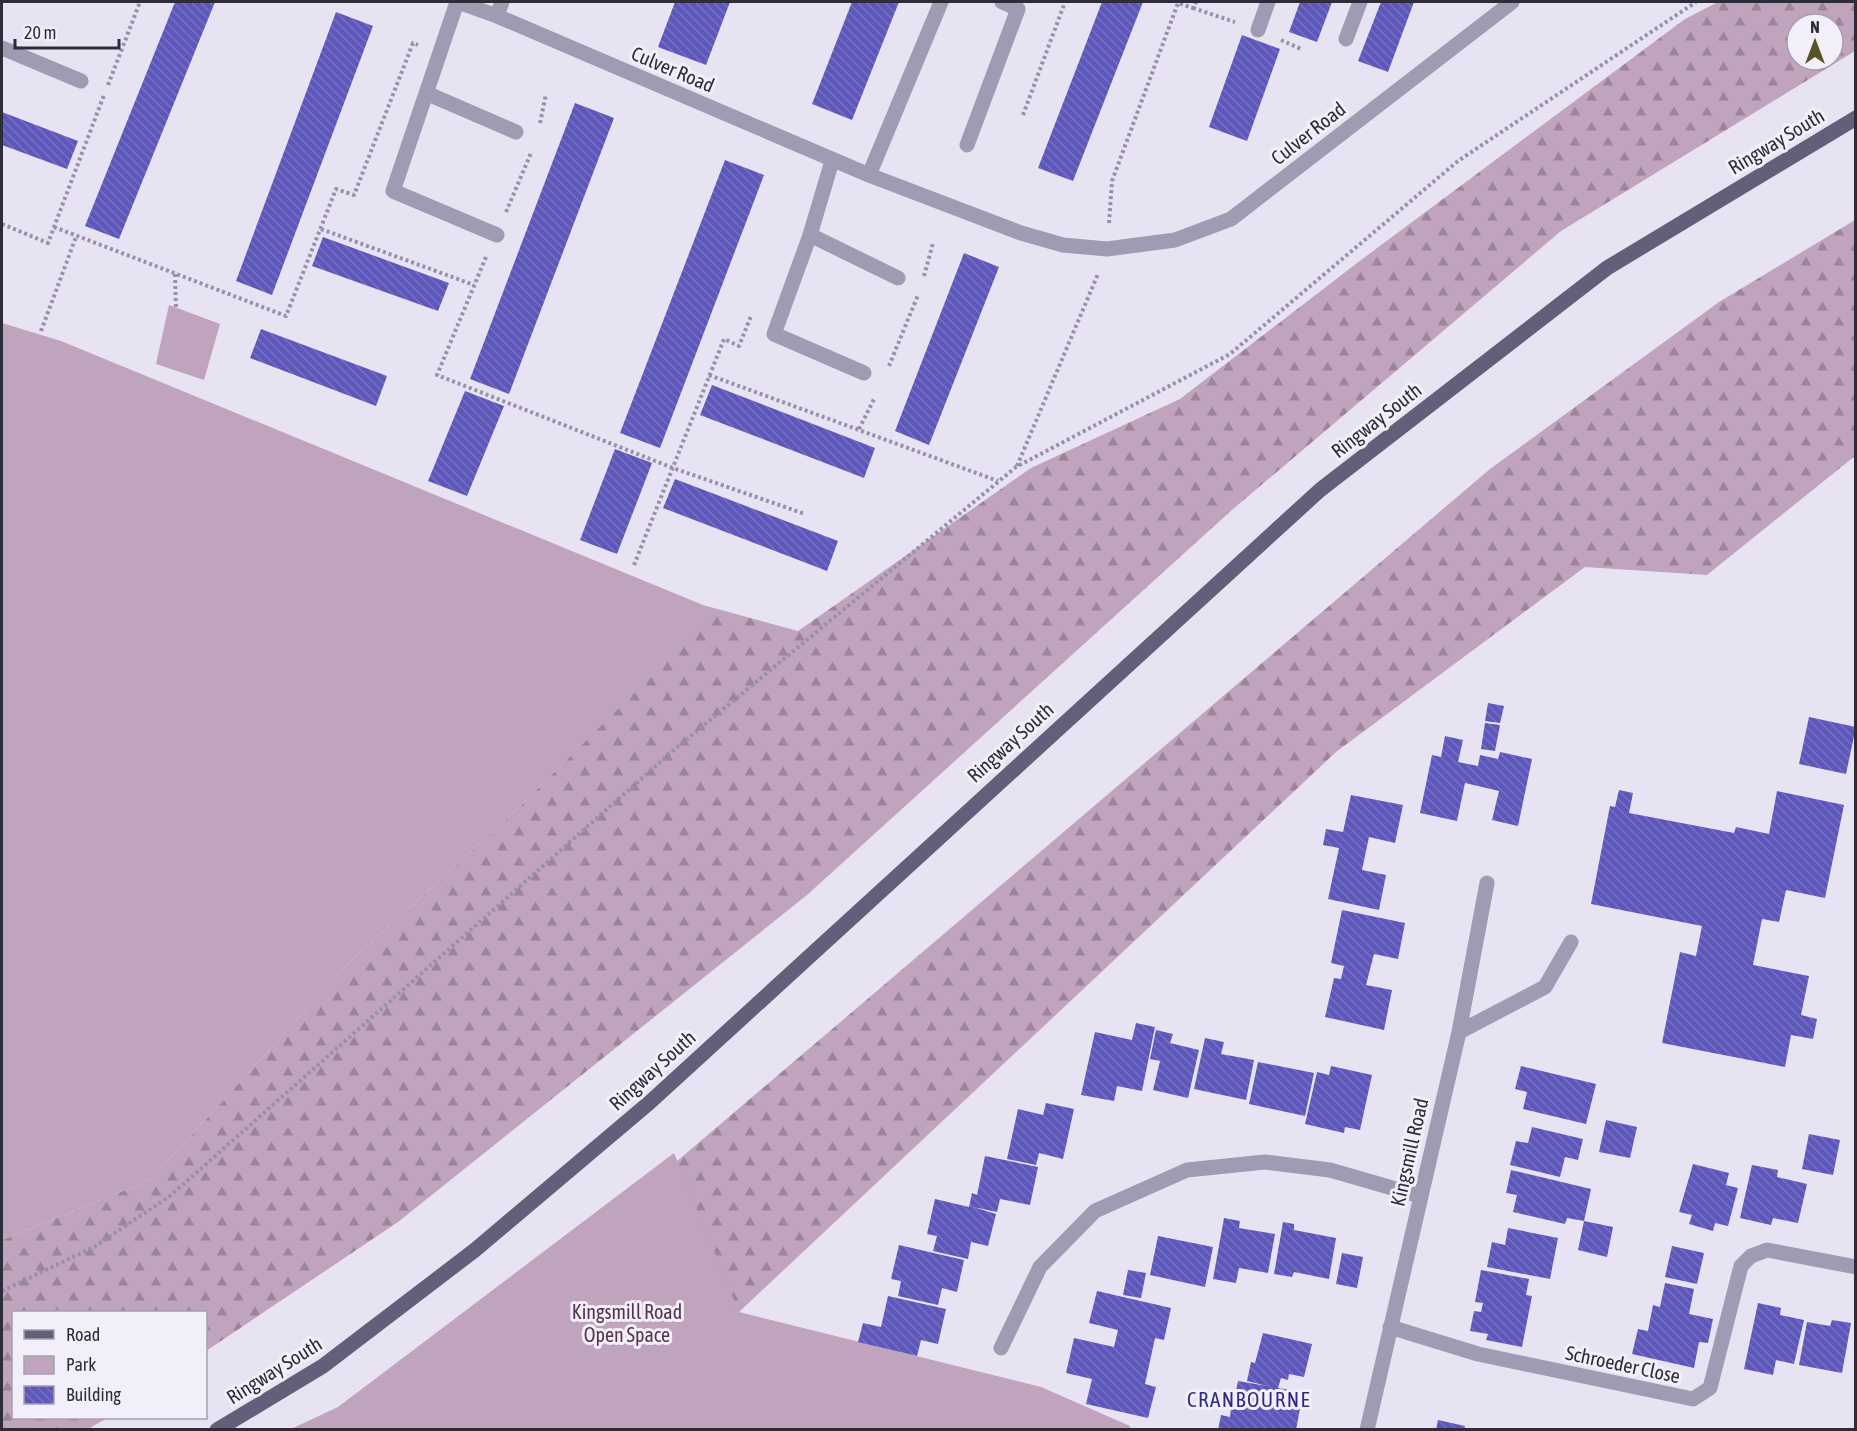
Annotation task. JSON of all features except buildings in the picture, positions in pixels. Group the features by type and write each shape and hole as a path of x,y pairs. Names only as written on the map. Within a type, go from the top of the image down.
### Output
{"main road":[{"name":"Ringway South","path":"217,1430 323,1366 475,1250 649,1102 1320,490 1607,268 1856,118"}],"street":[{"name":"Culver Road","path":"497,235 393,190 457,2 500,9 832,161 1022,232 1063,245 1107,249 1175,240 1231,219 1512,2"},
{"path":"869,175 941,2"},
{"path":"967,145 1018,9 1002,2"},
{"path":"1258,30 1268,2"},
{"path":"1346,39 1360,2"},
{"path":"2,48 81,81"},
{"path":"426,93 516,132"},
{"path":"832,161 810,235 774,334 864,373"},
{"path":"810,235 898,278"},
{"name":"Kingsmill Road","path":"1367,1430 1459,1032 1487,883"},
{"path":"1459,1032 1545,987 1571,942"},
{"path":"1001,1348 1040,1267 1095,1211 1187,1170 1265,1162 1330,1170 1420,1196"},
{"name":"Schroeder Close","path":"1390,1327 1478,1354 1693,1399 1710,1388 1741,1266 1751,1256 1767,1250 1856,1267"}],"path":[{"path":"2,224 48,243 140,2"},
{"path":"1023,115 1065,2"},
{"path":"1016,466 1107,249 1112,181 1176,2 1193,8 1196,2"},
{"path":"2,1291 94,1247 170,1196 675,750 1016,466 1230,354 1458,161 1696,2"},
{"path":"54,227 286,316 336,189 354,195 413,43"},
{"path":"539,128 546,94"},
{"path":"532,150 437,375 673,468 805,514"},
{"path":"321,229 474,285"},
{"path":"41,331 76,237"},
{"path":"888,369 921,286 933,243"},
{"path":"175,274 176,309"},
{"path":"634,566 724,339 739,346 752,313"},
{"path":"709,375 998,481"},
{"path":"860,429 879,390"}],"green space":[{"path":"1718,2 1855,2 1855,51 1845,57 1845,12 1785,12 1785,72 1821,72 1561,231 1233,509 807,895 398,1222 207,1350 207,1311 12,1311 12,1419 105,1419 88,1429 2,1430 2,1240 150,1180 350,962 512,814 712,615 703,605 798,631 1031,468 1180,399 1361,260 1685,19"},
{"path":"1855,220 1855,456 1707,575 1585,567 1336,752 739,1312 313,1430 676,1162 1490,469 1719,302"},
{"path":"169,305 220,324 204,380 156,364"},
{"path":"2,323 61,341 703,605 713,615 512,814 350,962 150,1180 2,1240"},
{"name":"Kingsmill Road Open Space","path":"674,1153 739,1312 1041,1387 1130,1426 1130,1429 291,1429 338,1407"}],"district":[{"name":"CRANBOURNE","path":"1249,1399"}]}
